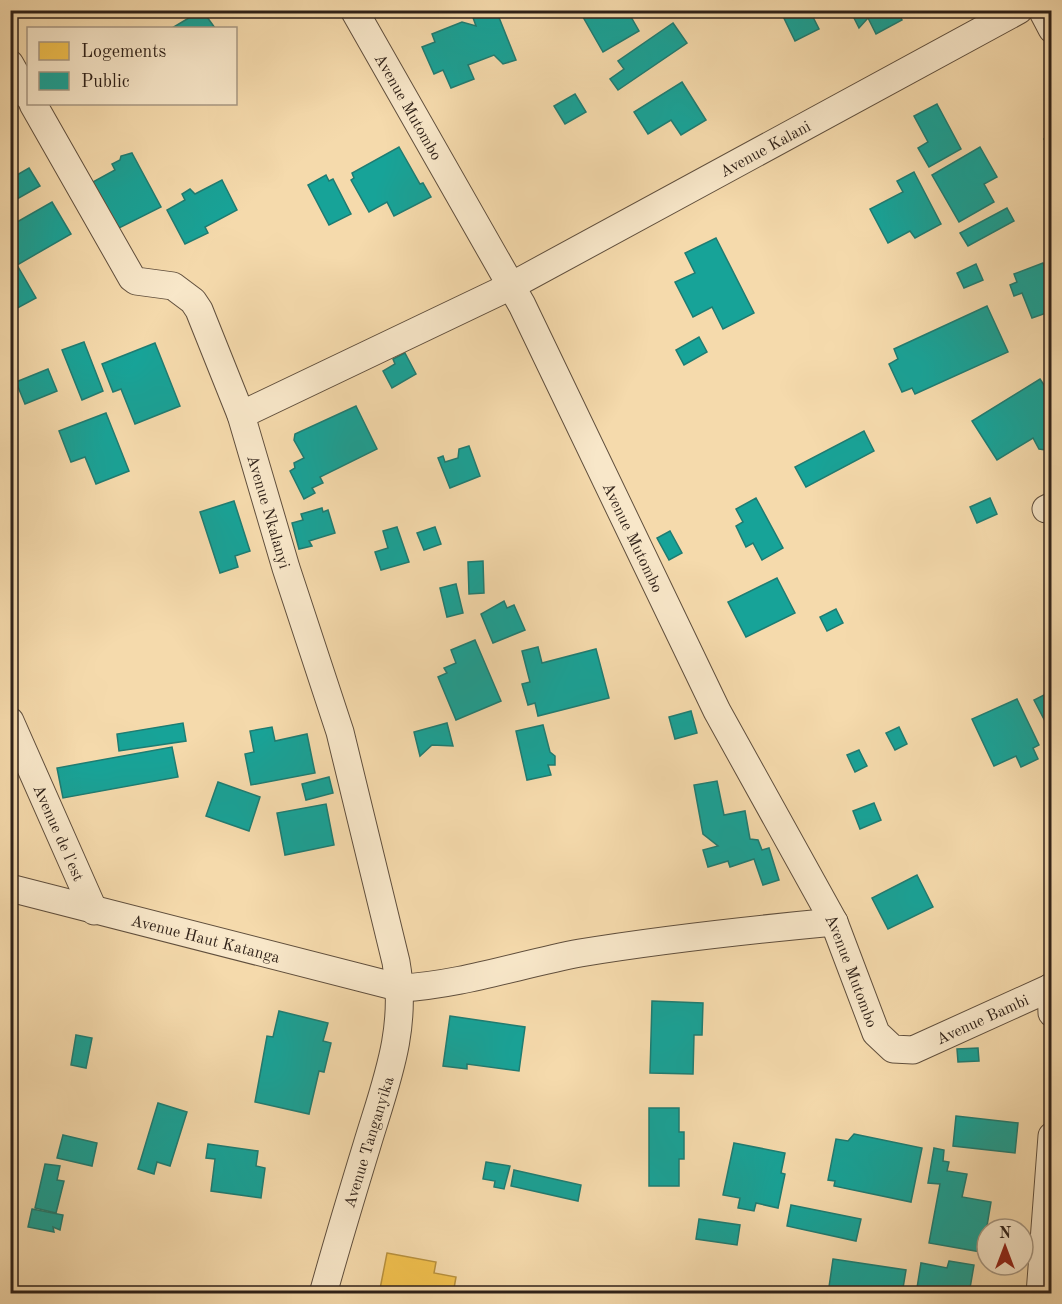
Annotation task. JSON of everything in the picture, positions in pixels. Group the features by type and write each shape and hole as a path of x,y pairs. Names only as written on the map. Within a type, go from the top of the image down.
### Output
{"street":[{"name":"Avenue Mutombo","path":"354,10 511,286 717,711 834,922 876,1033 893,1049 913,1050"},
{"name":"Avenue Kalani","path":"241,415 511,286 1020,10"},
{"path":"1042,10 1052,29"},
{"path":"10,64 27,94"},
{"name":"Avenue Nkalanyi","path":"34,105 132,278 136,281 163,283 180,289 199,310 241,415 286,568 340,732 401,988"},
{"name":"Avenue de l'est","path":"10,720 94,911"},
{"name":"Avenue Haut Katanga","path":"10,888 401,988"},
{"path":"401,988 429,985 579,954 699,935 834,922"},
{"path":"1051,987 1052,1013"},
{"name":"Avenue Bambi","path":"913,1050 1051,987"},
{"name":"Avenue Tanganyika","path":"323,1293 394,1054 399,1030 401,988"},
{"path":"1040,1293 1052,1136"}],"building: Logements":[{"path":"387,1253 436,1262 434,1273 456,1277 453,1294 379,1294"}],"building: Public":[{"path":"202,10 214,27 174,27"},
{"path":"496,10 516,60 503,64 494,55 468,65 474,79 451,88 443,70 434,74 422,47 435,42 432,34 462,22 476,26 471,12"},
{"path":"579,10 627,10 639,31 603,52"},
{"path":"780,10 827,10 813,17 819,29 795,41"},
{"path":"850,10 897,10 902,20 876,34 868,18 859,28"},
{"path":"673,23 687,43 618,90 610,79 624,69 618,61"},
{"path":"682,82 706,120 681,135 671,120 648,134 634,112"},
{"path":"575,94 586,112 565,124 554,106"},
{"path":"937,104 961,149 929,167 918,148 928,142 914,116"},
{"path":"1052,134 1052,151 1044,139"},
{"path":"399,147 420,184 423,183 431,197 394,216 387,202 369,212 351,180 354,178 352,173"},
{"path":"980,147 997,177 984,184 994,202 959,222 932,175"},
{"path":"132,153 161,207 115,230 91,183 115,170 112,164 120,160 121,156"},
{"path":"29,168 40,186 10,203 10,179"},
{"path":"914,172 941,224 915,238 910,231 888,243 870,209 903,192 897,181"},
{"path":"326,175 329,181 333,179 351,214 329,225 308,185"},
{"path":"222,180 237,210 205,227 208,233 185,244 167,210 185,200 182,194 190,189 195,194"},
{"path":"52,202 71,234 17,265 36,298 10,312 10,226"},
{"path":"1007,208 1014,221 968,246 960,233"},
{"path":"716,238 754,313 723,329 712,307 693,317 675,282 695,273 685,253"},
{"path":"1043,263 1052,285 1052,311 1032,318 1022,293 1014,296 1010,285 1017,282 1014,274"},
{"path":"976,264 983,280 964,288 957,273"},
{"path":"987,306 1008,352 915,394 912,388 902,392 889,364 898,359 894,349"},
{"path":"699,337 707,352 684,365 676,350"},
{"path":"84,342 103,391 82,400 62,350"},
{"path":"155,343 180,406 135,424 121,389 113,392 102,364"},
{"path":"405,353 416,374 392,388 383,371 395,364 393,359"},
{"path":"48,369 57,391 25,404 16,382"},
{"path":"1040,379 1052,397 1052,451 1039,449 1033,438 997,460 972,421"},
{"path":"356,406 377,449 320,477 323,483 312,488 315,493 304,499 290,471 295,468 294,463 304,458 294,440 295,434"},
{"path":"106,413 129,471 96,484 85,457 71,462 59,431"},
{"path":"864,431 874,451 806,487 795,467"},
{"path":"469,446 480,476 450,488 438,458 443,456 445,462 458,458 459,449"},
{"path":"756,498 783,548 762,560 753,543 746,547 736,526 743,522 736,509"},
{"path":"990,498 997,514 977,523 970,507"},
{"path":"234,501 250,551 235,556 238,567 220,573 200,512"},
{"path":"322,508 323,512 328,510 335,533 309,541 312,546 299,549 292,523 303,520 301,514"},
{"path":"397,527 409,562 381,570 375,552 388,548 383,531"},
{"path":"435,527 441,544 424,550 417,533"},
{"path":"670,531 682,553 669,560 657,538"},
{"path":"483,561 484,593 469,594 468,562"},
{"path":"777,578 795,613 746,637 728,602"},
{"path":"456,584 463,613 447,617 440,588"},
{"path":"504,601 507,608 514,605 525,630 493,643 481,614"},
{"path":"836,609 843,623 827,631 820,617"},
{"path":"475,640 501,701 456,720 438,677 447,673 444,668 456,663 451,650"},
{"path":"538,647 542,663 596,649 609,698 538,716 535,703 528,705 522,684 530,682 522,651"},
{"path":"1052,691 1052,726 1048,727 1034,700"},
{"path":"1017,699 1039,745 1033,748 1038,759 1021,767 1016,756 994,766 972,719"},
{"path":"691,711 697,733 675,739 669,717"},
{"path":"183,723 186,741 119,751 117,734"},
{"path":"447,723 453,746 432,745 420,756 414,732"},
{"path":"543,725 550,752 555,756 555,765 548,765 551,775 527,780 516,731"},
{"path":"272,727 275,741 307,734 315,773 251,785 245,754 254,752 250,731"},
{"path":"899,727 907,744 895,750 886,733"},
{"path":"172,747 178,777 63,798 57,768"},
{"path":"859,750 867,766 855,772 847,755"},
{"path":"329,777 333,793 306,800 302,784"},
{"path":"717,781 724,815 745,811 750,839 758,840 762,850 769,848 779,880 763,885 754,859 730,867 728,861 708,867 703,850 718,846 703,834 694,785"},
{"path":"218,782 260,797 249,831 206,816"},
{"path":"874,803 881,820 860,829 853,811"},
{"path":"326,804 334,845 285,855 277,813"},
{"path":"917,875 933,907 888,929 872,898"},
{"path":"652,1001 703,1003 702,1035 694,1035 693,1074 650,1073"},
{"path":"279,1011 328,1023 323,1041 331,1043 324,1072 319,1071 309,1114 255,1102 267,1036 273,1037"},
{"path":"450,1016 525,1027 519,1071 467,1064 467,1069 443,1066"},
{"path":"76,1035 92,1038 86,1068 71,1065"},
{"path":"978,1048 979,1061 958,1062 957,1049"},
{"path":"158,1103 187,1112 170,1166 157,1162 154,1174 138,1169"},
{"path":"649,1108 679,1108 679,1132 684,1132 684,1159 679,1159 679,1186 649,1186"},
{"path":"956,1116 1018,1123 1015,1153 953,1146"},
{"path":"854,1134 922,1148 911,1202 834,1186 835,1181 828,1180 836,1139 848,1141"},
{"path":"63,1135 97,1143 92,1166 57,1158"},
{"path":"734,1143 785,1153 781,1173 785,1174 778,1208 756,1203 754,1211 738,1208 740,1198 723,1195"},
{"path":"208,1144 258,1151 256,1166 265,1168 261,1198 211,1191 215,1159 206,1158"},
{"path":"934,1148 944,1150 943,1161 949,1162 947,1171 967,1174 962,1197 991,1202 988,1217 975,1217 975,1251 929,1243 940,1184 928,1183"},
{"path":"486,1162 510,1166 504,1189 494,1187 495,1181 483,1179"},
{"path":"45,1164 60,1166 57,1180 64,1181 56,1213 35,1208"},
{"path":"514,1170 581,1185 578,1201 511,1186"},
{"path":"791,1205 861,1219 856,1241 787,1226"},
{"path":"32,1209 63,1215 60,1230 53,1227 54,1232 28,1227"},
{"path":"699,1219 740,1225 737,1245 696,1239"},
{"path":"833,1259 906,1270 902,1294 828,1294"},
{"path":"949,1261 974,1265 969,1294 916,1294 921,1263 947,1268"}]}
